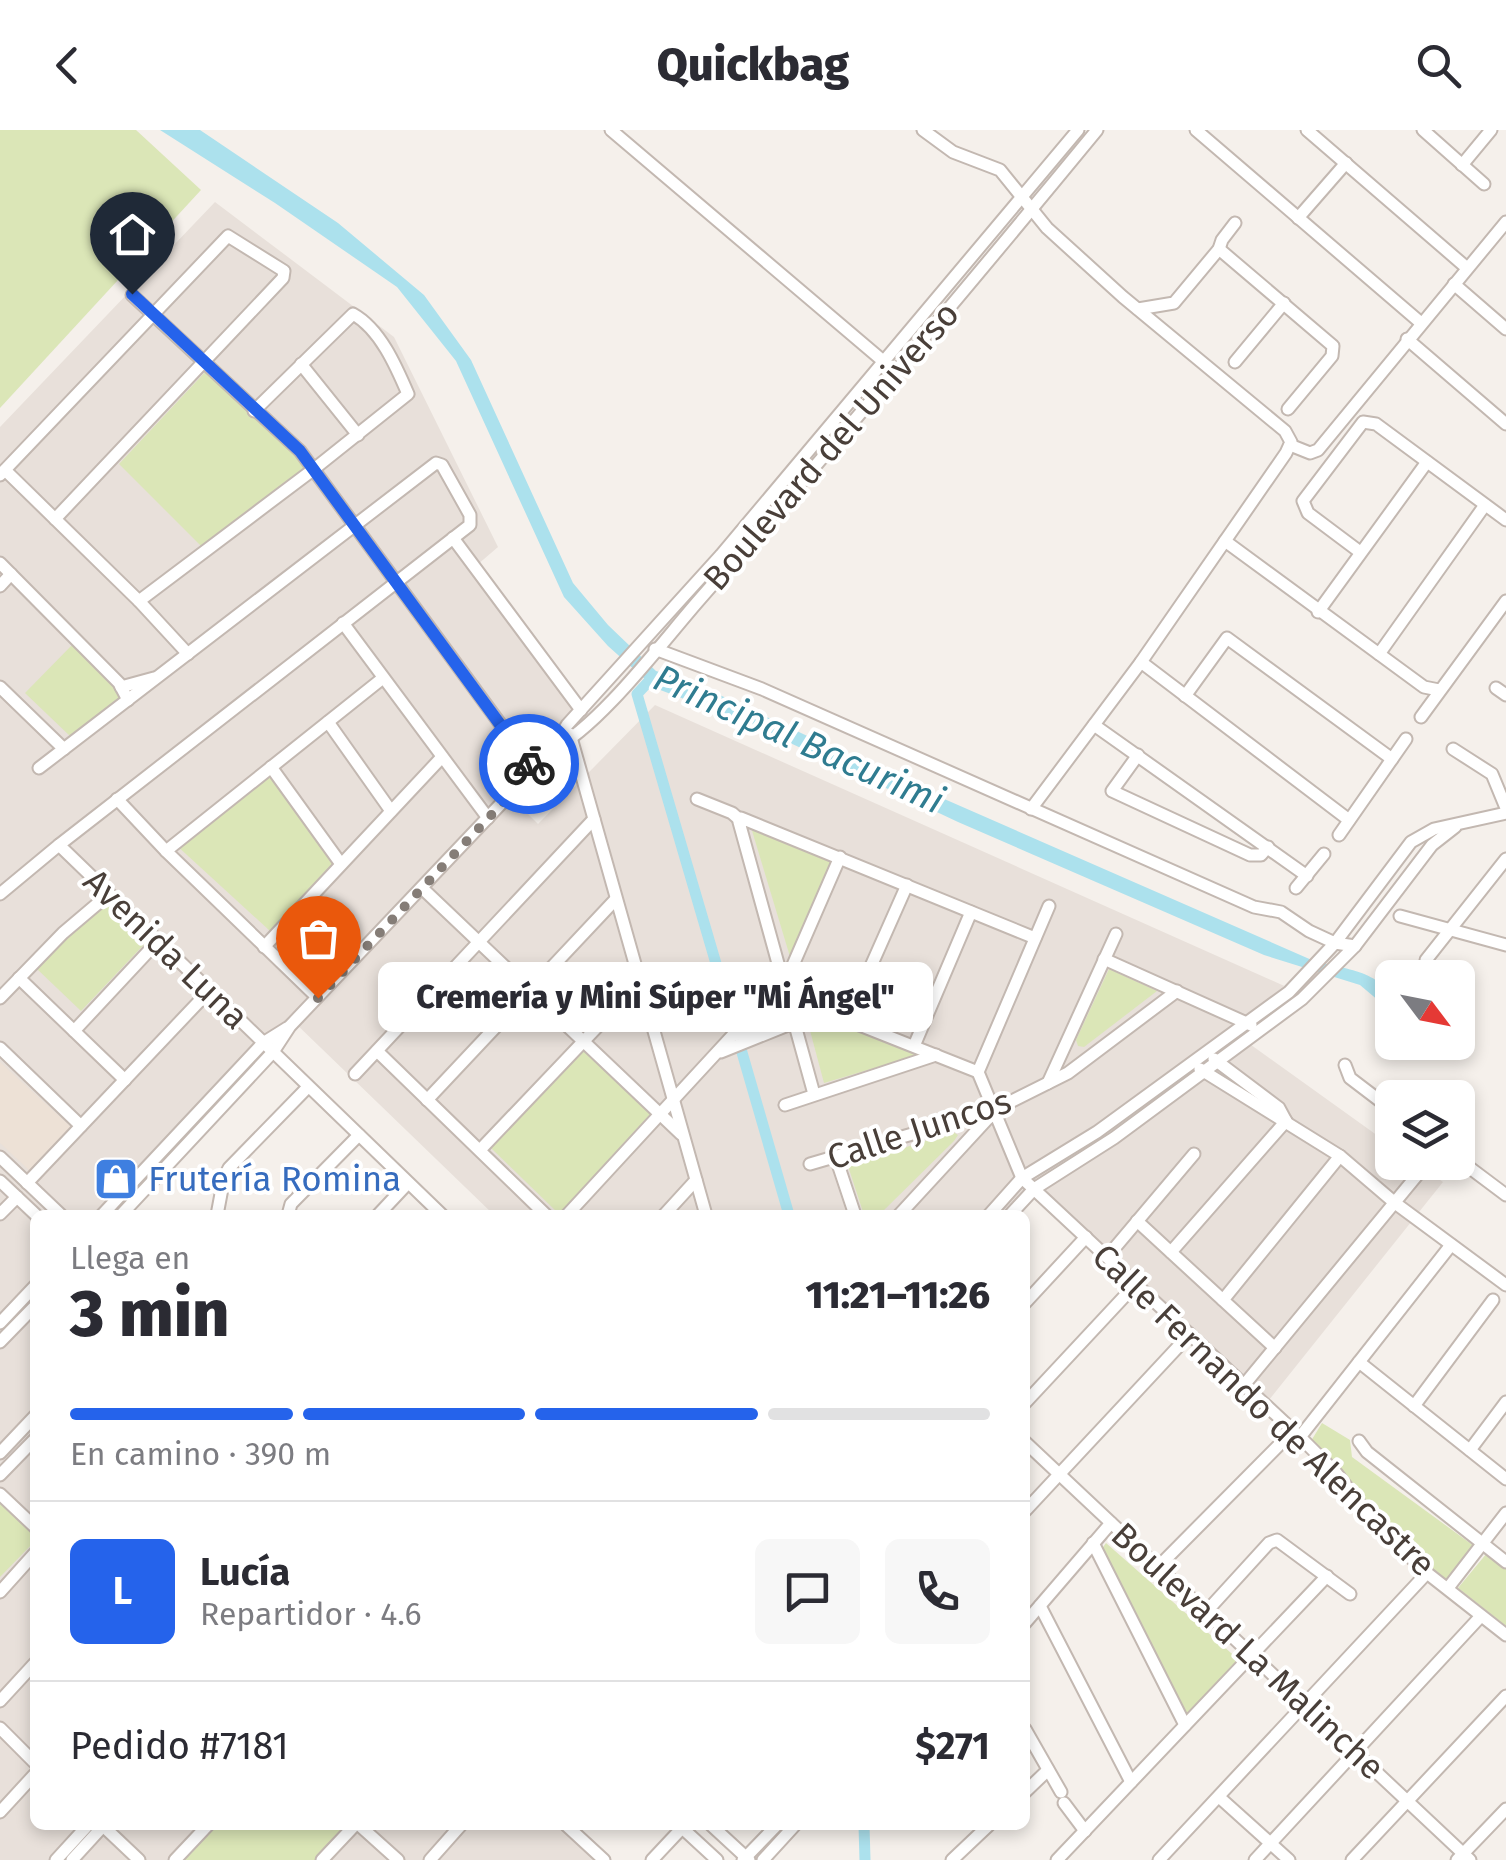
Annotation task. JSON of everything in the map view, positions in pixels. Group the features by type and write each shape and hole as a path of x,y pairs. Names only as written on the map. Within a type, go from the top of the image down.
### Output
{"street":[{"path":"611,130 896,372"},
{"path":"923,130 952,152 1000,170 1030,210 1138,309 1285,432 1290,446 1306,452 1318,450 1420,323 1505,227"},
{"name":"Boulevard del Universo","path":"107,1210 318,998 552,750 567,725 722,555 1078,130"},
{"name":"Boulevard del Universo","path":"552,750 571,740 651,654 896,372 1097,130"},
{"path":"1196,130 1420,323"},
{"path":"1308,130 1468,268"},
{"path":"1423,130 1484,184"},
{"path":"1462,165 1490,130"},
{"path":"1298,218 1346,163"},
{"path":"1138,309 1174,303 1235,224"},
{"path":"55,519 284,278 284,270 235,238 225,239 2,472 139,600 188,654"},
{"path":"1219,249 1333,349 1328,361 1288,409"},
{"path":"1454,284 1506,329"},
{"path":"132,294 300,451 534,770"},
{"path":"1235,362 1284,303"},
{"path":"139,600 405,400 407,392 386,348 357,316 350,315 254,411"},
{"path":"1407,339 1506,424"},
{"path":"301,364 358,435"},
{"path":"1360,552 1308,513 1302,500 1363,422 1376,424 1506,520"},
{"path":"1032,810 1290,446"},
{"path":"1318,612 1427,462"},
{"path":"0,894 470,525 470,515 444,467 436,463 39,768"},
{"path":"1379,654 1486,505"},
{"path":"453,538 581,710"},
{"path":"1224,541 1428,690 1439,690"},
{"path":"0,563 121,687 128,700"},
{"path":"0,586 11,574"},
{"path":"1422,718 1506,601"},
{"path":"343,623 488,818"},
{"path":"1185,696 1227,638 1392,759"},
{"path":"651,654 762,689 1254,907 1289,916 1332,946 1351,950"},
{"path":"1140,662 1350,820"},
{"path":"121,687 158,677"},
{"path":"166,851 383,678"},
{"path":"610,678 616,693"},
{"path":"0,687 64,749"},
{"path":"328,722 392,811"},
{"path":"1094,724 1307,876"},
{"path":"567,725 705,1210"},
{"path":"1339,835 1406,738"},
{"path":"993,1210 1022,1178 1098,1132 1300,981 1332,946 1411,842 1434,829 1506,810 1492,774 1452,749"},
{"path":"1138,756 1112,791 1250,855 1260,855 1268,847"},
{"path":"264,947 442,757"},
{"path":"271,767 341,864"},
{"path":"117,799 318,998"},
{"path":"696,799 1035,938"},
{"path":"742,818 783,988 797,1020 814,1094"},
{"path":"355,1074 594,819"},
{"path":"1015,1210 1034,1189 1114,1138 1315,986 1351,950 1432,845 1459,824"},
{"name":"Avenida Luna","path":"58,845 437,1210"},
{"path":"1296,888 1324,854"},
{"path":"783,988 840,858"},
{"path":"1426,960 1504,864"},
{"path":"848,1018 907,885"},
{"path":"422,888 684,1137"},
{"path":"0,998 64,933 110,894"},
{"path":"427,1100 614,900"},
{"path":"572,1210 720,1053 797,1020 826,1012 848,1018 978,1072 1049,906"},
{"path":"914,1046 971,912"},
{"path":"1400,916 1506,945"},
{"path":"1048,1084 1116,934"},
{"path":"74,1031 158,941"},
{"path":"1104,960 1248,1022 1258,1032"},
{"path":"20,978 125,1080"},
{"path":"480,1150 640,982"},
{"path":"27,1182 209,991"},
{"name":"Calle Juncos","path":"810,1164 994,1110 1068,1073 1176,991"},
{"path":"0,1048 81,1126"},
{"name":"Boulevard del Universo","path":"125,1210 268,1048"},
{"path":"377,1051 541,1210"},
{"path":"1206,1053 1278,1108 1286,1121"},
{"path":"785,1105 936,1054"},
{"path":"1192,1063 1340,1156 1395,1204 1506,1286"},
{"path":"1345,1065 1350,1078 1375,1097"},
{"name":"Calle Fernando de Alencastre","path":"978,1072 1022,1178 1297,1434 1337,1474 1368,1515 1428,1573 1506,1634"},
{"path":"218,1210 229,1168 308,1087"},
{"path":"904,1210 994,1110"},
{"path":"1171,1252 1286,1121"},
{"path":"289,1210 359,1136"},
{"path":"1106,1256 1194,1154"},
{"path":"1223,1300 1340,1156"},
{"path":"0,1157 56,1210"},
{"path":"836,1158 853,1210"},
{"path":"1475,1172 1506,1195"},
{"path":"669,1210 696,1180"},
{"path":"1244,1386 1415,1180"},
{"path":"0,1181 31,1210"},
{"path":"383,1210 408,1183"},
{"path":"0,1214 17,1196"},
{"path":"1137,1222 1275,1348"},
{"path":"1030,1298 1086,1237"},
{"path":"1158,1567 1297,1434 1451,1245"},
{"path":"1030,1398 1136,1284"},
{"path":"0,1322 30,1291"},
{"path":"1414,1406 1493,1300"},
{"path":"1,1340 30,1311"},
{"path":"1030,1506 1190,1334"},
{"path":"1359,1362 1506,1479"},
{"path":"1470,1450 1506,1402"},
{"path":"0,1453 30,1421"},
{"path":"1359,1441 1367,1452 1506,1562"},
{"path":"0,1476 30,1443"},
{"name":"Boulevard La Malinche","path":"1030,1447 1356,1752 1463,1858"},
{"path":"0,1494 30,1522"},
{"path":"1448,1588 1506,1513"},
{"path":"1030,1617 1110,1523"},
{"path":"1206,1612 1269,1543 1277,1540 1350,1594"},
{"path":"1093,1543 1185,1726"},
{"path":"0,1592 30,1559"},
{"path":"1159,1860 1428,1573"},
{"path":"1057,1860 1327,1576"},
{"path":"1040,1606 1132,1782"},
{"path":"1254,1860 1481,1616"},
{"path":"0,1702 30,1669"},
{"path":"1355,1859 1506,1696"},
{"path":"0,1728 30,1759"},
{"path":"1030,1738 1062,1798 1085,1831"},
{"path":"1030,1787 1048,1770"},
{"path":"0,1812 30,1779"},
{"path":"1219,1797 1289,1860"},
{"path":"1463,1858 1506,1809"},
{"path":"56,1860 83,1830"},
{"path":"72,1860 99,1830"},
{"path":"108,1830 139,1860"},
{"path":"175,1860 203,1830"},
{"path":"322,1860 352,1830"},
{"path":"363,1830 398,1860"},
{"path":"430,1860 457,1830"},
{"path":"571,1830 604,1860"},
{"path":"652,1860 678,1830"},
{"path":"685,1830 717,1860"},
{"path":"716,1830 746,1859 772,1830"},
{"path":"763,1860 790,1830"},
{"path":"952,1860 984,1830"}],"shaded area":[{"path":"215,202 394,337 498,547 470,571 585,720 513,799 538,824 655,705 1300,993 1240,1037 1375,1134 1375,1180 1443,1182 1269,1400 1030,1184 1005,1210 489,1210 292,1020 113,1210 30,1210 30,1298 22,1307 30,1314 30,1830 576,1830 609,1860 0,1860 0,427"},
{"path":"0,1062 72,1128 31,1172 0,1143"}],"green space":[{"path":"0,130 136,130 201,190 0,408"},
{"path":"209,368 315,464 203,548 119,464"},
{"path":"73,644 121,686 118,701 71,737 25,693"},
{"path":"273,772 339,859 270,931 175,844"},
{"path":"750,824 836,859 791,960"},
{"path":"116,897 154,934 81,1011 36,968 67,936"},
{"path":"1109,969 1157,991 1084,1047 1078,1046 1076,1040"},
{"path":"832,1015 918,1055 824,1083 808,1023"},
{"path":"585,1048 656,1114 565,1210 555,1210 491,1148"},
{"path":"953,1132 958,1135 884,1210 862,1210 848,1166"},
{"path":"1322,1423 1350,1440 1352,1457 1474,1546 1446,1581 1394,1534 1311,1441"},
{"path":"0,1503 30,1530 30,1546 0,1577"},
{"path":"1106,1543 1239,1660 1187,1716 1101,1550"},
{"path":"1487,1553 1506,1568 1506,1626 1458,1588"},
{"path":"210,1830 343,1830 316,1860 183,1860"}],"water":[{"name":"Principal Bacurimi","path":"160,130 200,130 338,223 424,295 471,360 573,583 608,625 656,671 690,681 910,784 1314,961 1365,974 1375,979 1375,998 1360,985 1264,955 958,822 750,724 655,688 608,646 564,597 456,361 397,287"}],"waterway":[{"name":"Principal Bacurimi","path":"651,679 637,694 734,1025"},
{"path":"741,1049 788,1210"},
{"path":"864,1830 865,1860"}],"way so far":[{"path":"318,998 534,770 529,764"}],"place":[{"name":"Cremería y Mini Súper \"Mi Ángel\"","path":"318,998"},
{"name":"Frutería Romina","path":"116,1179"}],"route":[{"path":"132,294 300,451 529,764"}]}
